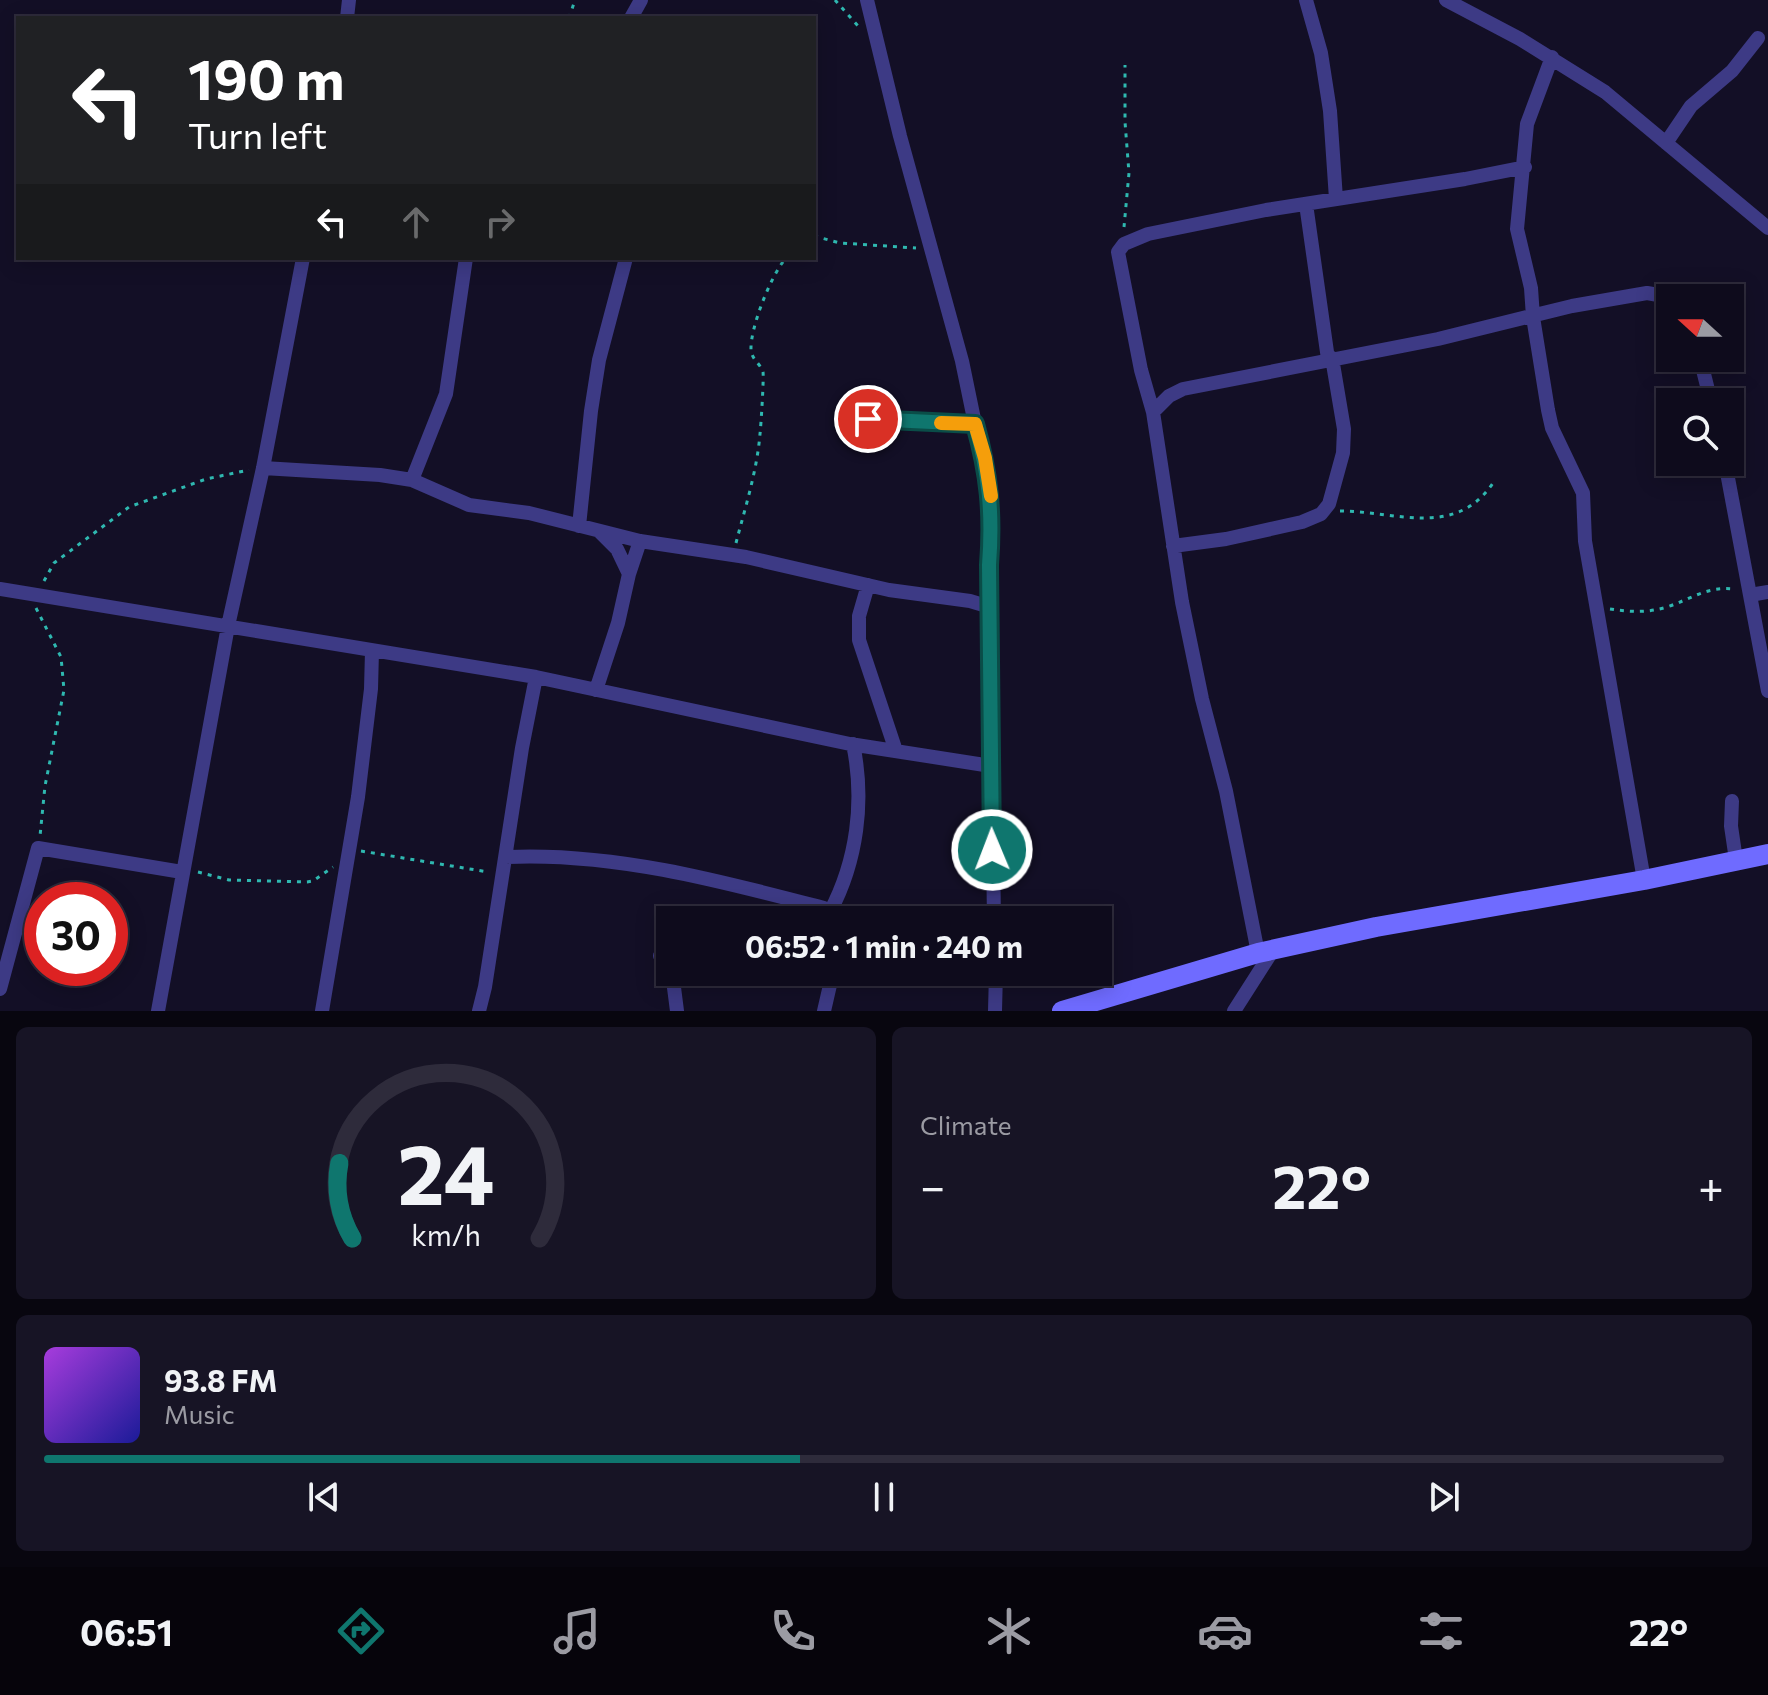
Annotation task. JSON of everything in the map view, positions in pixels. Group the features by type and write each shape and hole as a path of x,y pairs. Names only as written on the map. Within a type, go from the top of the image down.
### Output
{"street":[{"path":"867,0 943,299 962,361 990,489 994,906"},
{"path":"1306,0 1321,53 1330,111 1336,199"},
{"path":"1446,0 1552,57 1605,92 1768,228"},
{"path":"1666,143 1691,106 1732,71 1758,38"},
{"path":"1552,57 1527,124 1517,229 1531,288 1552,428 1583,493 1585,541 1644,880"},
{"path":"1234,1011 1266,952 1202,699 1173,546 1153,412 1141,370 1118,252 1133,238 1148,234 1525,167"},
{"path":"1173,546 1226,539 1302,522 1321,514 1329,504 1343,453 1344,429 1306,204"},
{"path":"158,1011 228,626 263,468 303,260"},
{"path":"412,480 446,394 466,260"},
{"path":"579,526 599,360 625,260"},
{"path":"1153,412 1169,396 1183,389 1533,317 1572,306 1647,293 1656,295"},
{"path":"859,419 975,424"},
{"path":"263,468 380,475 412,480 469,505 529,513 640,541 733,555 868,585 990,607"},
{"path":"1728,476 1768,691"},
{"path":"599,531 617,549 629,574"},
{"path":"596,690 640,541"},
{"path":"868,585 859,616 859,640 896,751"},
{"path":"0,589 536,677 853,744 991,766"},
{"path":"1750,592 1768,592"},
{"path":"322,1011 368,718 372,651"},
{"path":"479,1011 536,677"},
{"path":"835,906 847,872 860,803 853,744"},
{"path":"1732,801 1731,826 1736,860"},
{"path":"0,989 38,848 182,870"},
{"path":"1062,1011 1266,952 1376,927 1644,880 1768,854"},
{"path":"506,857 537,855 660,868 813,906"},
{"path":"672,986 677,1011"},
{"path":"824,1011 830,986"},
{"path":"995,1011 996,986"}],"path":[{"path":"835,0 856,25 876,40"},
{"path":"1122,247 1129,173 1125,65"},
{"path":"816,237 840,243 932,249"},
{"path":"733,555 753,476 760,433 763,372 752,357 751,348 765,297 785,260"},
{"path":"38,848 45,786 64,690 64,672 61,657 34,595 54,563 129,507 206,479 263,468"},
{"path":"1321,514 1353,511 1430,519 1450,517 1476,500 1493,483"},
{"path":"1598,607 1648,611 1670,606 1715,588 1750,592"},
{"path":"182,870 229,880 313,881 338,863 348,850 388,854 503,875"}],"slow traffic":[{"path":"941,423 975,424 991,496"}],"route":[{"path":"868,419 975,424 985,458 992,521 989,565 992,850"}]}
